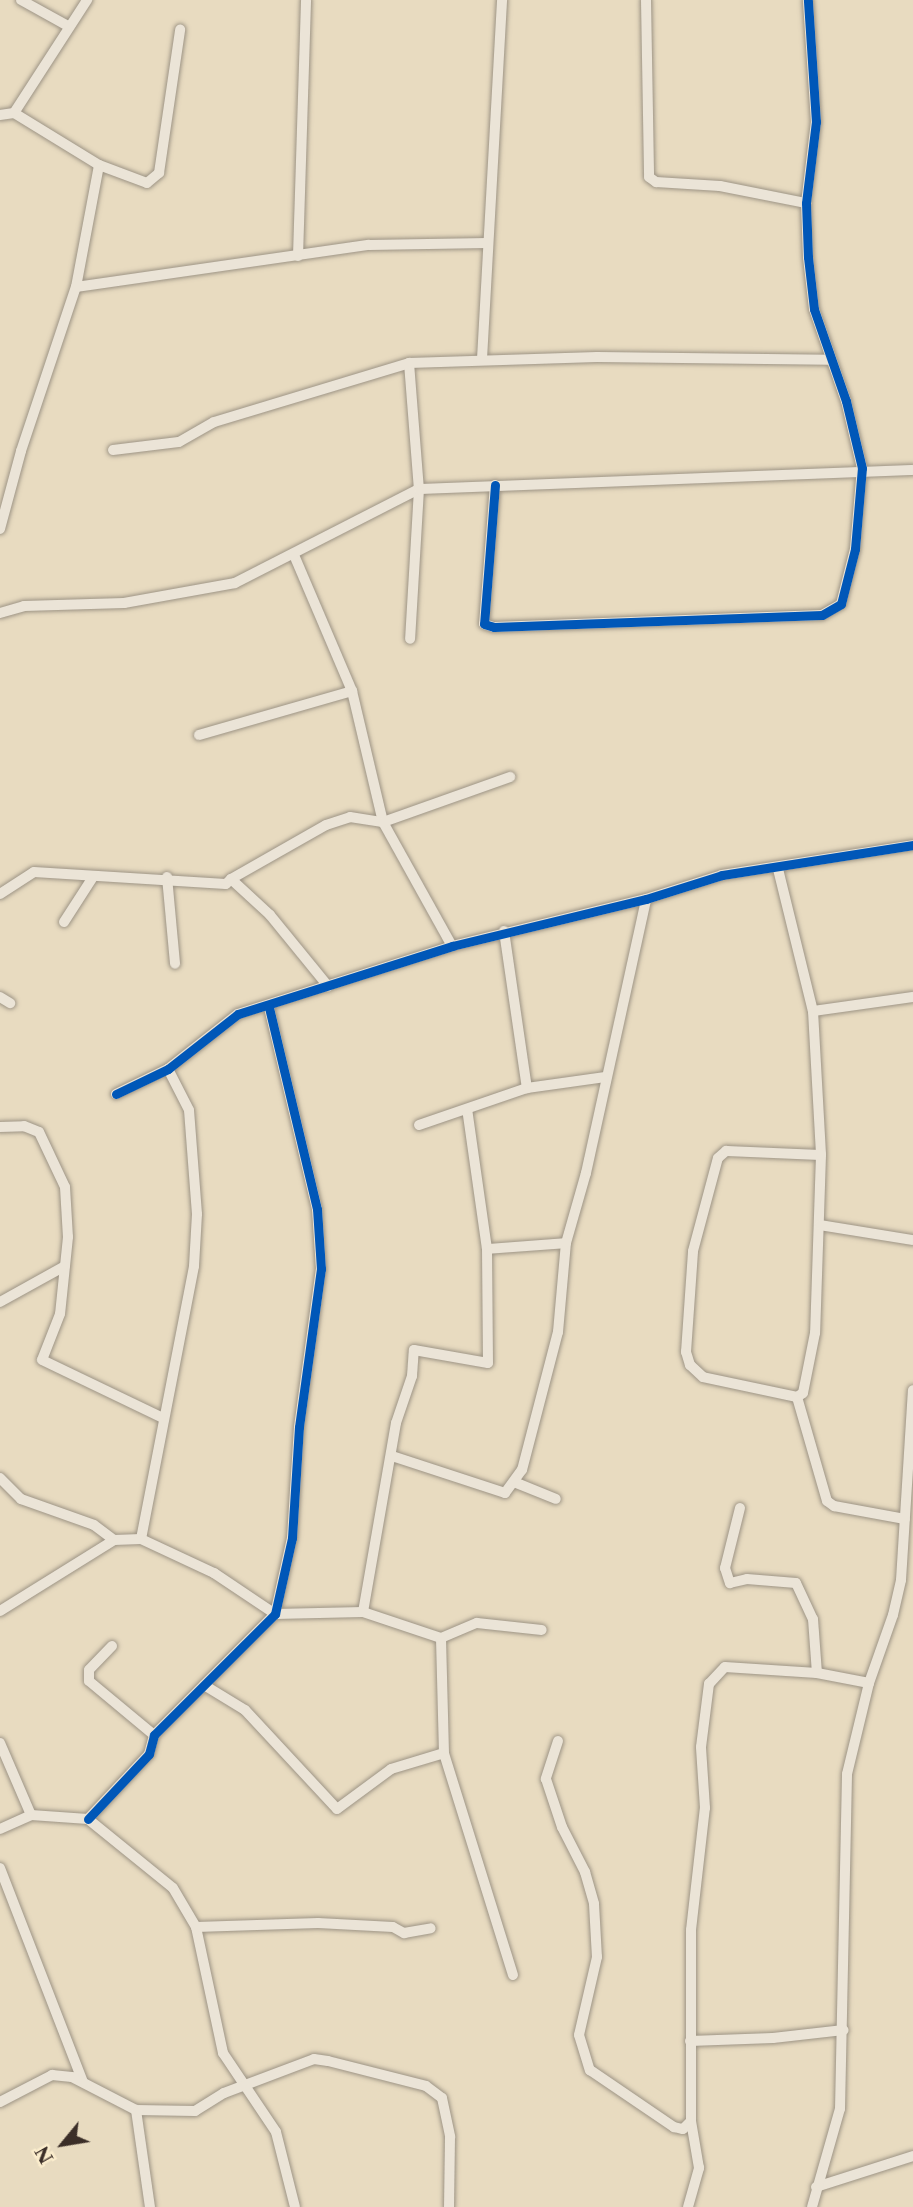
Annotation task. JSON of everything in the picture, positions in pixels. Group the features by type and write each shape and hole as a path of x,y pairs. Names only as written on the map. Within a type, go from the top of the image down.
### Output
{"street":[{"path":"21,0 68,26"},
{"path":"14,113 87,0"},
{"path":"298,256 306,0"},
{"path":"482,359 502,0"},
{"path":"646,0 649,177 656,182 720,186 806,203"},
{"path":"495,485 484,624 661,624 822,615 841,604 855,549 862,468 846,401 829,360 814,309 806,203 816,122 808,0"},
{"path":"0,115 14,113 99,165 147,183 159,173 180,30"},
{"path":"0,528 20,451 76,287 99,165"},
{"path":"76,287 369,245 487,243"},
{"path":"113,450 179,442 214,422 409,363 482,359 829,360"},
{"path":"409,363 419,489 410,639"},
{"path":"1,612 24,606 124,603 235,583 419,489 862,468 913,470"},
{"path":"294,555 352,691 383,822 452,946"},
{"path":"199,735 352,691"},
{"path":"0,894 34,872 93,877 167,877 226,884 326,825 350,817 383,822 510,778"},
{"path":"116,1094 168,1069 238,1014 269,1007 452,946 504,931 646,899 722,875 778,869 838,854 913,845"},
{"path":"778,869 813,1011 821,1155 815,1333 803,1393 797,1397 703,1377 690,1365 686,1352 694,1251 718,1158 726,1151 821,1155"},
{"path":"64,922 93,877"},
{"path":"167,877 175,964"},
{"path":"231,879 270,915 328,986"},
{"path":"392,1456 505,1493 514,1482 529,1449 535,1405 544,1394 552,1357 566,1244 586,1173 646,899"},
{"path":"504,931 527,1088"},
{"path":"813,1011 913,997"},
{"path":"88,1819 149,1754 154,1735 275,1614 292,1538 299,1427 321,1269 317,1209 269,1007"},
{"path":"141,1539 161,1417 194,1266 197,1214 189,1110 168,1069"},
{"path":"419,1125 527,1088 605,1077"},
{"path":"363,1612 414,1350 488,1363 487,1249 467,1109"},
{"path":"0,1127 24,1126 39,1132 47,1142 65,1186 65,1266 60,1314 42,1355 46,1366 161,1417"},
{"path":"820,1225 913,1240"},
{"path":"487,1249 566,1244"},
{"path":"0,1302 65,1266"},
{"path":"812,2207 840,2109 844,2030 843,1817 848,1774 869,1683 893,1615 905,1519 913,1390"},
{"path":"797,1397 827,1501 834,1506 905,1519"},
{"path":"0,1478 21,1499 94,1525 114,1540"},
{"path":"514,1482 556,1499"},
{"path":"740,1508 725,1568 730,1583 747,1579 796,1583 813,1619 817,1673"},
{"path":"0,1611 114,1540 141,1539 214,1573 275,1614 363,1612 441,1638 477,1623 542,1630"},
{"path":"441,1638 444,1752 513,1975"},
{"path":"112,1646 89,1670 89,1681 154,1735"},
{"path":"688,2207 699,2168 691,2121 691,1930 705,1808 701,1747 709,1685 725,1667 817,1673 869,1683"},
{"path":"204,1685 245,1710 337,1809 391,1769 444,1752"},
{"path":"558,1741 546,1779 562,1827 585,1872 594,1904 597,1957 579,2035 590,2070 684,2129 692,2138"},
{"path":"0,1743 31,1815"},
{"path":"0,1829 31,1815 88,1819 161,1876 196,1927 219,2040 245,2087 276,2132 295,2207"},
{"path":"0,1868 83,2082"},
{"path":"196,1927 318,1923 393,1927 404,1934 431,1928"},
{"path":"690,2040 844,2030"},
{"path":"0,2102 52,2075 83,2082 136,2110 195,2111 224,2092 245,2087 314,2059 436,2091 446,2107 450,2137 449,2207"},
{"path":"136,2110 150,2207"},
{"path":"684,2129 691,2121"},
{"path":"816,2187 913,2156"}],"cycle path":[{"path":"495,485 484,624 494,627 822,615 841,604 855,549 862,468 846,401 814,309 806,203 816,122 808,0"},
{"path":"116,1094 168,1069 238,1014 452,946 646,899 722,875 913,845"},
{"path":"88,1819 149,1754 154,1735 275,1614 292,1538 299,1427 321,1269 317,1209 269,1007"}]}
